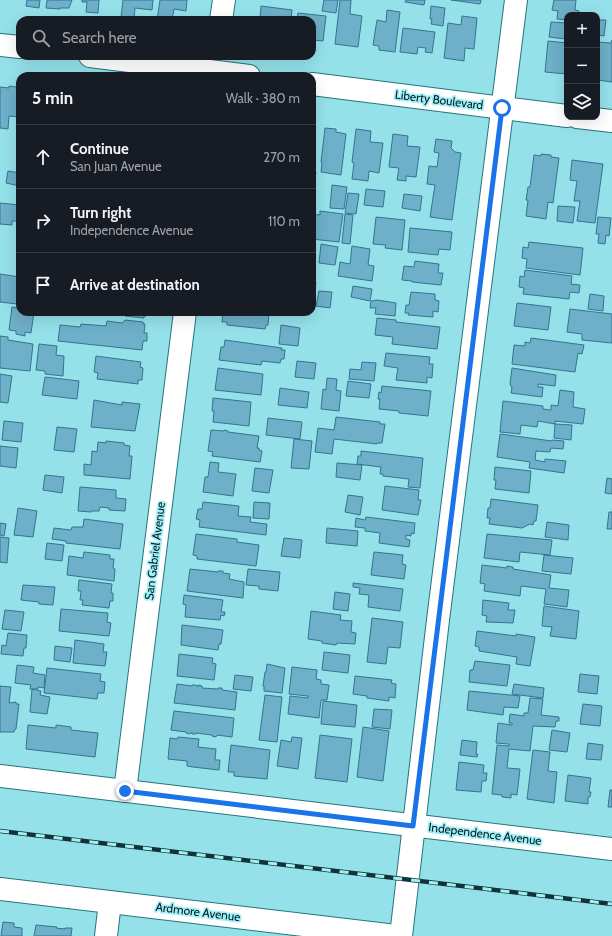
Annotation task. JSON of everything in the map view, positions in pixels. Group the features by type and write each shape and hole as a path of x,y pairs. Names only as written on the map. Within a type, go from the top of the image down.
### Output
{"street":[{"path":"222,16 224,0"},
{"path":"400,936 516,0"},
{"path":"0,45 16,47"},
{"path":"132,60 215,68 232,72"},
{"name":"Liberty Boulevard","path":"316,85 564,116"},
{"path":"600,120 612,121"},
{"name":"San Gabriel Avenue","path":"125,791 184,316"},
{"name":"Independence Avenue","path":"0,776 612,849"},
{"name":"Ardmore Avenue","path":"0,889 396,936"},
{"path":"106,936 110,902"}],"building":[{"path":"27,0 40,0 39,8 26,6"},
{"path":"47,0 72,0 69,8 60,9 46,8"},
{"path":"82,0 99,0 98,13 86,12 87,2 82,2"},
{"path":"123,0 153,0 152,10 135,8 134,16 121,16"},
{"path":"160,0 187,0 186,11 174,9 173,16 158,16"},
{"path":"324,0 338,0 336,13 322,11"},
{"path":"340,0 351,0 350,14 362,16 358,47 335,44"},
{"path":"406,0 425,0 424,5 405,2"},
{"path":"451,0 481,0 480,4"},
{"path":"554,0 576,0 575,10 579,11 564,12 564,20 557,19 558,11 552,10"},
{"path":"261,6 292,10 291,16 260,16"},
{"path":"431,6 445,8 443,26 431,24"},
{"path":"387,10 400,12 395,52 379,50 379,46 373,45 377,20 386,22"},
{"path":"298,13 326,16 323,41 316,40 316,16 298,16"},
{"path":"462,16 477,18 474,49 465,48 464,61 444,58 448,23 461,25"},
{"path":"600,20 606,20 604,36 600,35"},
{"path":"551,22 564,23 564,39 549,37"},
{"path":"403,28 435,32 432,53 425,52 426,48 418,47 417,54 400,52"},
{"path":"612,40 612,82 600,80 600,42 611,43"},
{"path":"548,41 564,43 564,74 545,72"},
{"path":"9,86 16,87 16,117 9,116 8,129 0,128 0,87 9,88"},
{"path":"325,128 336,129 336,132 346,134 341,175 321,172"},
{"path":"356,129 371,131 370,142 383,143 379,173 369,171 368,181 352,179 354,163 352,162"},
{"path":"393,134 408,136 407,146 420,147 416,177 406,176 406,181 397,180 399,168 389,167"},
{"path":"436,139 452,141 451,148 455,152 461,153 452,220 430,217 435,185 427,184 429,166 437,167 439,153 434,152"},
{"path":"541,154 559,158 553,203 548,202 546,219 526,216 528,200 526,200 528,187 530,187 534,155 541,156"},
{"path":"572,160 603,164 595,223 577,221 580,201 574,201 577,181 570,180"},
{"path":"8,171 16,172 16,185 6,183"},
{"path":"332,185 347,187 344,209 330,208"},
{"path":"366,189 385,191 383,207 364,205"},
{"path":"348,193 359,194 356,214 345,213"},
{"path":"404,194 422,196 420,211 402,208"},
{"path":"0,203 16,205 16,221 12,221 12,225 0,224"},
{"path":"558,206 575,207 573,223 557,221"},
{"path":"320,211 343,214 339,242 316,239 316,214 320,215"},
{"path":"345,214 353,215 350,244 342,243"},
{"path":"376,217 405,220 402,250 385,248 386,245 373,244"},
{"path":"598,217 611,218 609,236 606,235 605,244 598,243 599,234 596,234"},
{"path":"410,228 452,232 450,250 439,249 438,255 408,252"},
{"path":"529,242 583,248 580,275 526,268 527,259 522,258 523,247 528,248"},
{"path":"321,244 338,247 335,265 319,263"},
{"path":"352,246 370,249 368,265 374,266 372,281 338,276 340,262 350,264"},
{"path":"415,261 439,264 438,273 443,273 441,285 402,280 404,266 414,267"},
{"path":"525,270 572,276 571,284 580,285 579,293 570,292 569,299 523,294 524,288 519,287 520,276 524,277"},
{"path":"0,274 16,276 16,304 0,302"},
{"path":"353,286 372,289 370,301 351,297"},
{"path":"319,291 332,292 330,308 316,306"},
{"path":"411,292 435,294 435,300 439,301 438,312 433,311 433,317 408,315 409,313 405,313 406,305 409,305"},
{"path":"590,294 604,296 603,311 588,309"},
{"path":"377,300 396,303 395,316 375,314 376,308 370,308 371,301"},
{"path":"517,303 551,307 548,330 514,326"},
{"path":"12,307 16,308 16,316 33,316 31,333 25,332 25,336 16,334 16,331 9,330"},
{"path":"570,309 612,314 612,343 582,340 582,334 567,332"},
{"path":"125,316 144,316 144,318"},
{"path":"223,316 269,316 268,325 266,325 265,329 227,325 227,322 222,322"},
{"path":"377,318 396,320 396,322 440,327 437,349 392,344 393,337 375,335"},
{"path":"125,320 143,322 143,324 145,324 144,333 147,333 147,341 143,341 142,350 58,341 60,325 80,327 81,324 106,326 107,321 122,323"},
{"path":"281,325 300,328 298,346 279,344"},
{"path":"0,336 8,337 8,340 33,344 30,371 0,368"},
{"path":"531,338 584,345 582,354 578,353 575,372 512,364 514,345 525,346 525,342 530,343"},
{"path":"225,340 282,348 281,350 285,350 284,359 281,359 280,363 262,361 261,365 219,360 221,347 224,347"},
{"path":"39,344 57,346 56,355 64,356 63,376 45,374 45,371 36,370"},
{"path":"386,353 430,357 429,364 433,364 432,378 427,377 427,383 396,380 398,368 384,366"},
{"path":"96,356 141,362 140,367 143,368 142,380 138,380 138,384 97,379 98,373 94,372"},
{"path":"297,361 316,363 314,379 295,377"},
{"path":"362,362 376,363 374,381 349,379 350,369 361,370"},
{"path":"218,368 263,374 261,395 215,390"},
{"path":"512,368 556,375 555,386 538,384 538,387 543,387 542,397 511,393 512,388 510,384"},
{"path":"0,374 12,376 8,403 0,402"},
{"path":"45,377 79,381 77,399 42,395"},
{"path":"327,378 337,379 336,390 341,391 339,411 321,409 323,389 326,390"},
{"path":"348,381 371,384 369,398 346,396"},
{"path":"382,386 431,391 428,416 379,409 380,399 378,399"},
{"path":"280,388 309,392 307,408 278,405"},
{"path":"560,390 574,392 573,407 585,409 583,424 555,421 555,424 538,421 537,427 521,425 520,434 500,432 503,401 543,406 543,409 551,410 551,405 558,406"},
{"path":"213,398 251,402 249,426 213,422"},
{"path":"94,400 122,405 122,402 140,404 135,431 91,427"},
{"path":"336,417 380,422 380,424 385,424 382,443 377,444 334,439 332,454 315,452 318,428 334,430"},
{"path":"268,418 302,422 300,439 266,435"},
{"path":"4,421 23,423 21,442 2,440"},
{"path":"555,424 572,425 571,440 554,438"},
{"path":"57,427 77,429 74,452 54,450"},
{"path":"211,430 224,430 228,432 259,436 257,448 262,451 260,462 212,456 213,452 208,451"},
{"path":"500,434 552,441 564,441 563,449 551,448 550,452 536,451 535,460 545,462 545,459 566,461 564,473 529,468 530,462 497,457"},
{"path":"294,439 312,441 309,469 291,468"},
{"path":"106,441 124,443 124,445 130,446 129,456 132,456 130,479 84,475 84,464 91,465 92,451 97,452 98,442 106,443"},
{"path":"0,446 18,448 16,468 0,466"},
{"path":"361,451 423,458 420,488 408,487 409,479 383,476 383,474 380,474 381,467 357,464 358,456 361,456"},
{"path":"210,462 219,463 218,472 236,474 233,496 203,492 205,477 208,477"},
{"path":"337,463 362,465 360,480 336,477"},
{"path":"495,467 531,471 529,493 495,489"},
{"path":"255,468 273,470 269,493 252,491"},
{"path":"45,475 64,477 62,493 43,490"},
{"path":"607,478 612,479 612,494 605,493"},
{"path":"385,486 419,490 418,500 421,500 418,515 382,510"},
{"path":"80,487 116,490 116,498 126,499 125,511 109,510 109,508 100,507 99,511 78,511"},
{"path":"348,495 363,497 360,515 345,512"},
{"path":"491,499 538,505 536,521 534,521 533,525 530,524 522,528 489,524 490,518 487,518"},
{"path":"203,502 239,506 238,516 251,517 250,522 267,524 266,535 199,527 200,520 196,519 198,509 202,509"},
{"path":"254,502 270,503 269,519 253,518"},
{"path":"18,508 37,511 33,537 14,535"},
{"path":"609,512 612,512 612,529 607,529"},
{"path":"366,517 415,523 414,534 411,533 411,536 406,535 406,539 410,540 409,547 379,543 380,533 365,531 365,528 355,527 356,518 365,520"},
{"path":"84,519 123,524 120,549 66,543 66,541 52,539 54,528 71,530 72,527 83,527"},
{"path":"547,522 569,525 568,540 545,537"},
{"path":"0,523 6,524 4,536 0,535"},
{"path":"327,528 358,531 357,546 326,543"},
{"path":"196,534 237,539 237,542 259,545 256,566 197,559 197,556 193,555"},
{"path":"487,534 552,540 550,555 520,552 519,562 484,558"},
{"path":"0,537 9,538 7,563 0,562"},
{"path":"284,538 302,540 300,558 281,556"},
{"path":"47,543 64,545 62,561 45,559"},
{"path":"84,552 110,555 110,559 114,559 114,581 67,575 69,556 83,558"},
{"path":"374,552 403,555 402,564 406,565 404,579 371,575"},
{"path":"544,555 573,558 571,574 542,571"},
{"path":"482,565 507,568 507,566 513,567 513,569 551,575 549,588 569,590 567,607 544,604 546,589 521,586 520,596 484,591 485,584 480,583"},
{"path":"190,569 218,572 223,571 223,573 230,574 229,579 244,582 243,598 187,591"},
{"path":"248,569 280,572 278,591 259,589 259,586 246,585"},
{"path":"79,580 112,584 111,593 113,593 113,601 110,601 109,608 82,605 83,600 80,600 81,591 78,591"},
{"path":"353,583 403,589 400,611 368,607 369,595 359,594 360,588 353,587"},
{"path":"23,585 55,587 53,605 21,600"},
{"path":"335,592 350,594 348,611 333,609"},
{"path":"184,595 223,600 221,612 225,612 224,616 221,615 220,620 185,617 186,605 183,604"},
{"path":"483,600 509,603 508,610 515,610 513,623 486,622 487,616 482,615"},
{"path":"544,606 579,611 576,639 550,636 552,627 542,626"},
{"path":"61,609 108,613 107,622 111,623 109,636 59,631"},
{"path":"5,610 24,612 21,631 2,629"},
{"path":"311,611 341,615 340,620 352,621 351,632 356,633 355,644 337,643 336,645 308,639"},
{"path":"372,618 403,622 400,648 388,647 386,664 367,662"},
{"path":"182,625 223,630 221,644 219,644 218,650 181,645"},
{"path":"477,631 535,637 530,666 516,664 517,657 479,651 479,647 475,646"},
{"path":"8,633 27,635 26,648 24,648 23,656 1,654 2,645 6,646"},
{"path":"75,640 104,644 103,652 107,652 105,666 73,663"},
{"path":"55,646 72,648 70,662 54,660"},
{"path":"324,652 350,655 348,673 322,670"},
{"path":"179,654 213,658 212,663 216,664 214,680 177,676"},
{"path":"475,661 510,665 507,686 469,682 470,670 473,670"},
{"path":"267,664 285,668 282,693 264,691 263,686"},
{"path":"17,665 34,667 33,673 45,675 44,688 38,687 38,689 30,689 31,685 15,683"},
{"path":"292,667 317,670 316,679 321,680 321,684 329,685 327,700 321,700 319,718 288,714 290,696 308,698 308,696 289,694"},
{"path":"47,668 101,674 100,681 105,682 104,693 98,693 97,699 44,693"},
{"path":"580,674 599,676 597,694 578,692"},
{"path":"235,675 253,677 251,691 233,689"},
{"path":"355,676 392,680 391,683 396,684 395,698 389,697 389,701 367,698 367,696 353,694"},
{"path":"177,684 192,686 196,685 198,687 198,685 202,686 202,688 222,688 222,690 237,692 235,710 174,703"},
{"path":"514,684 544,688 543,698 512,694"},
{"path":"0,686 11,687 9,703 16,702 16,704 19,704 16,729 14,732 0,732"},
{"path":"32,689 41,691 40,695 50,697 47,714 30,712"},
{"path":"469,691 520,696 518,708 504,707 503,715 467,710"},
{"path":"265,695 282,697 277,742 259,740"},
{"path":"530,698 543,699 541,715 559,717 559,721 556,721 555,727 533,726 530,751 509,749 507,768 520,769 517,795 511,794 511,798 492,794 497,745 509,746 509,744 496,743 498,723 512,725 512,723 509,723 510,714 524,716 524,713 528,713"},
{"path":"323,701 357,705 355,727 321,724"},
{"path":"583,704 602,706 600,726 580,724"},
{"path":"374,709 392,710 390,729 372,727"},
{"path":"174,711 234,718 232,737 217,735 216,737 212,735 192,734 192,732 190,734 171,730"},
{"path":"28,725 56,728 56,725 71,727 71,730 98,733 95,757 26,749"},
{"path":"363,727 389,731 383,781 357,777"},
{"path":"552,730 570,733 567,752 549,750"},
{"path":"320,735 352,739 347,782 315,778"},
{"path":"178,737 199,739 198,747 216,749 215,760 220,760 219,770 187,766 187,761 168,759 170,738 177,739"},
{"path":"292,737 302,738 298,769 277,766 281,740 291,742"},
{"path":"462,740 477,742 477,757 460,755"},
{"path":"588,743 603,745 601,760 586,759"},
{"path":"231,745 270,750 267,779 234,776 234,772 228,772"},
{"path":"533,750 550,752 548,771 557,772 554,803 527,799"},
{"path":"459,762 484,765 483,773 487,773 486,781 482,781 481,792 456,790"},
{"path":"568,775 591,778 589,792 591,792 590,797 588,797 588,804 565,801"},
{"path":"610,790 612,790 612,807 608,807"},
{"path":"3,922 14,923 14,927 22,928 22,936 1,936"},
{"path":"36,925 65,929 72,928 71,936 34,936"}],"railway":[{"path":"0,831 612,904"}],"route":[{"path":"125,791 413,826 502,108"}]}
